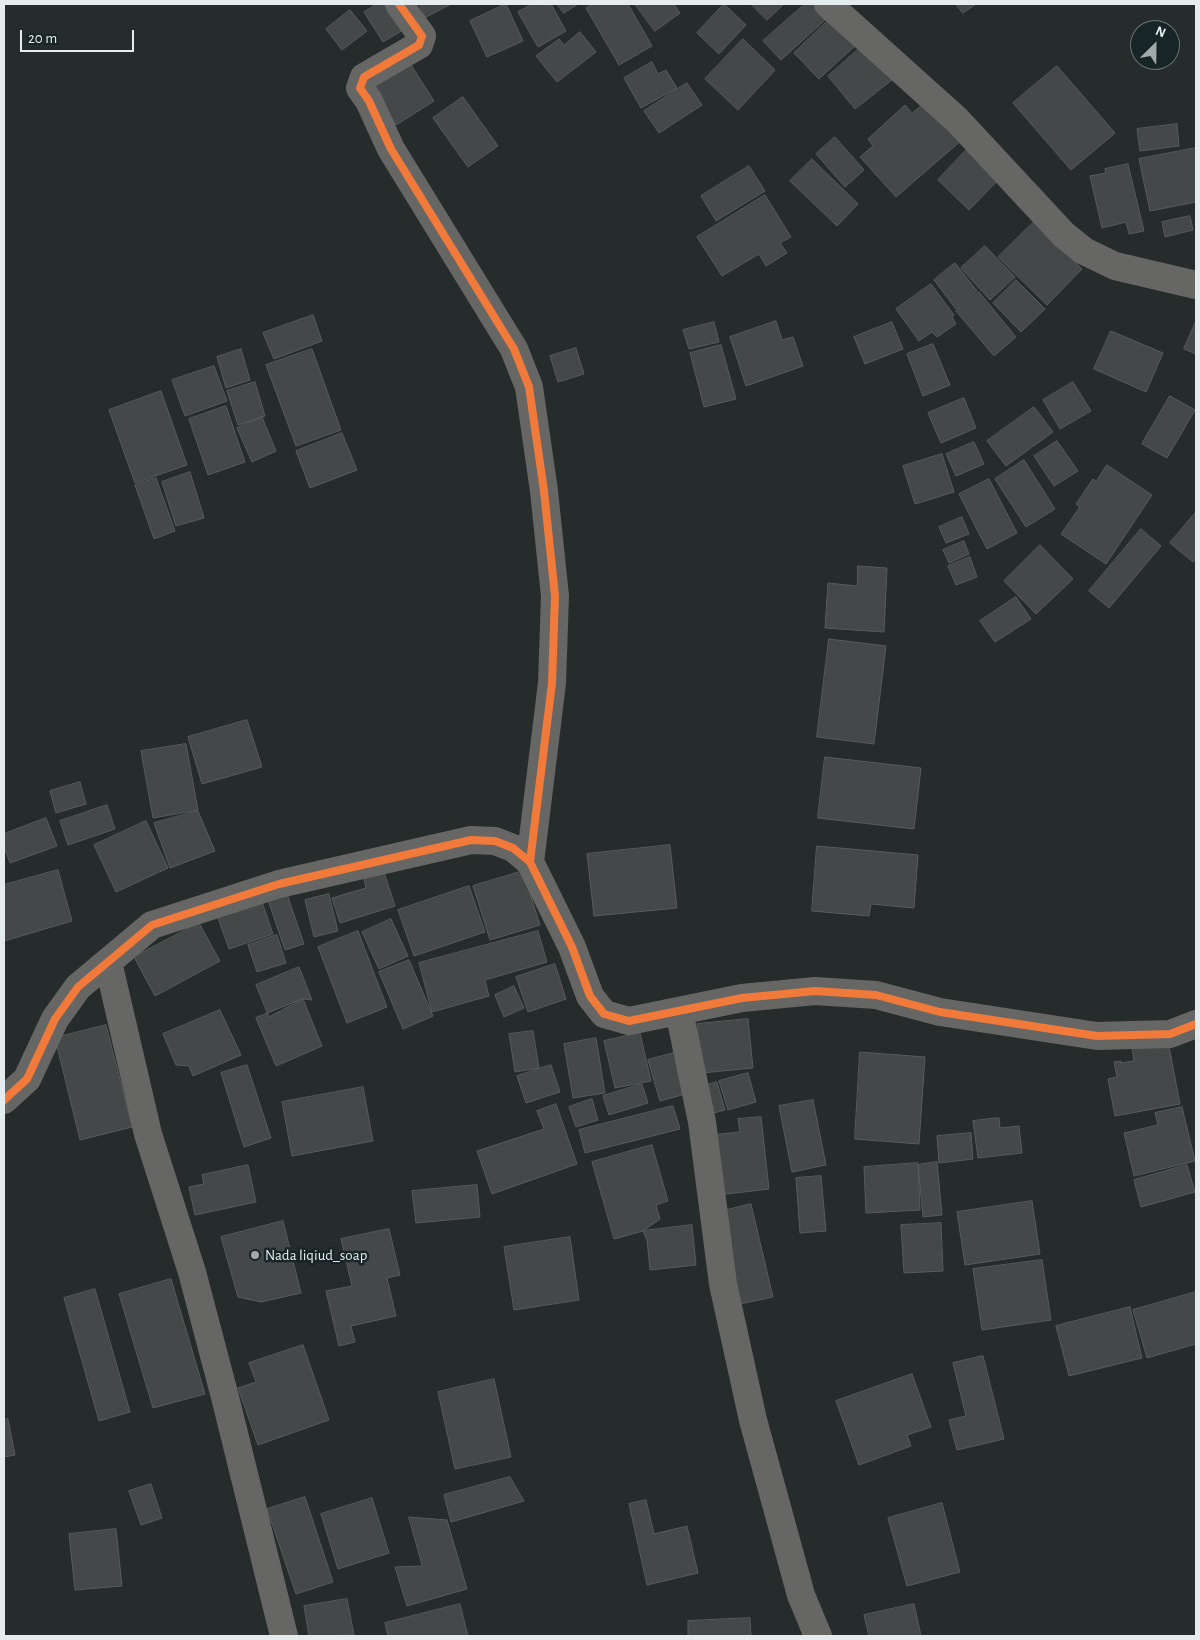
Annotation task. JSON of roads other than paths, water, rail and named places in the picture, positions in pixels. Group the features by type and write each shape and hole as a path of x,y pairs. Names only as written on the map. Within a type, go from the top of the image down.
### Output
{"street":[{"path":"399,4 422,36 419,45 364,77 360,88 369,101 391,149 514,349 529,387 544,491 555,596 552,683 530,862"},
{"path":"828,4 957,120 1064,235 1078,246 1115,266 1196,285"},
{"path":"4,1100 28,1079 55,1019 78,986 152,925 289,882 471,840 495,841 513,848 530,862 572,947 590,996 604,1014 629,1021 742,998 815,991 876,995 940,1012 1097,1036 1170,1034 1196,1024"},
{"path":"108,962 148,1134 192,1272 284,1636"},
{"path":"679,1011 702,1122 723,1284 752,1420 801,1594 818,1636"}],"place":[{"name":"Nada liqiud_soap","path":"255,1255"}]}
